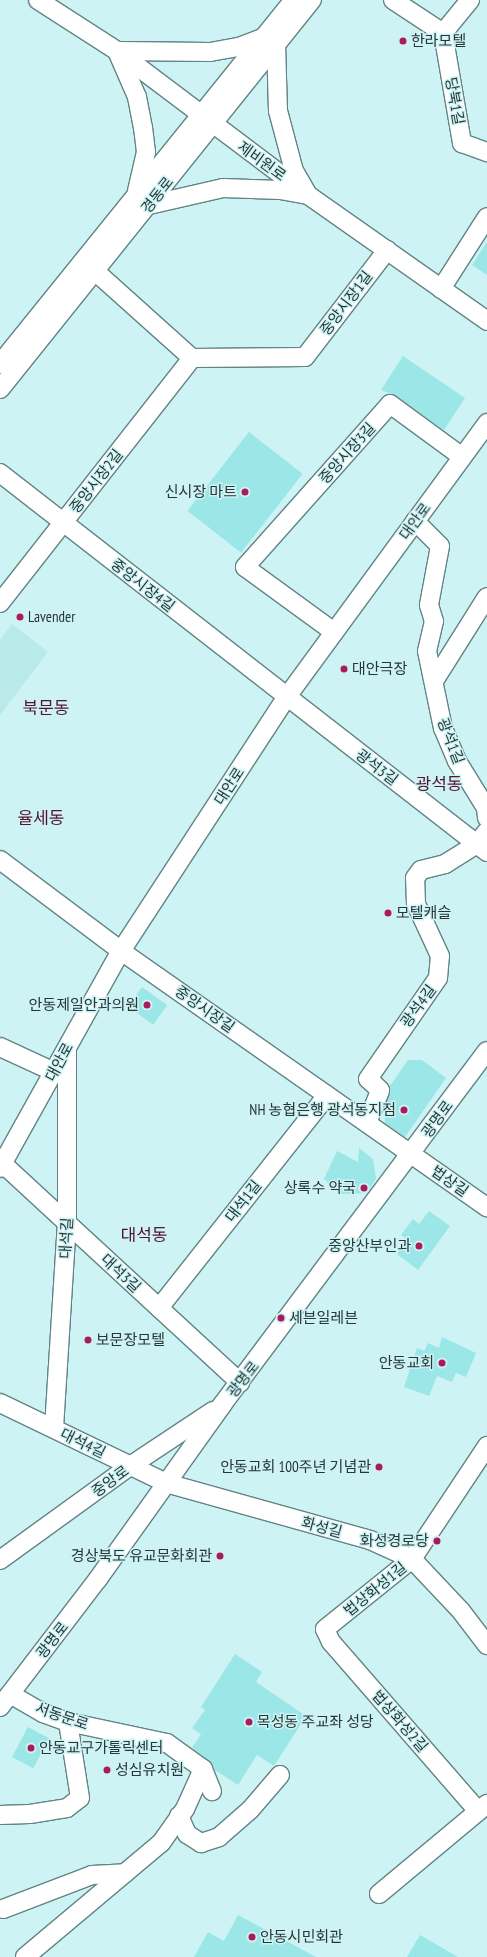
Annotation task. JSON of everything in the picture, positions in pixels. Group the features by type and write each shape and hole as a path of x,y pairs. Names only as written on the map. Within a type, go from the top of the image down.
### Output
{"street":[{"name":"제비원로","path":"38,0 117,51 308,195 487,321"},
{"name":"경동로","path":"270,41 294,0"},
{"name":"경동로","path":"2,357 142,201 206,119 270,41 312,0"},
{"path":"393,0 443,33 470,0"},
{"name":"당북1길","path":"443,33 462,142 487,152"},
{"path":"270,41 278,111 294,171 308,195 280,190 223,188 142,201 146,152 143,128 137,97 117,51 210,52 270,41"},
{"name":"경동로","path":"0,389 96,272 142,201"},
{"path":"441,289 487,217"},
{"name":"중앙시장1길","path":"192,358 305,357 387,250"},
{"path":"96,272 192,358"},
{"name":"중앙시장2길","path":"0,603 192,358"},
{"name":"중앙시장3길","path":"334,632 245,567 390,404 461,456"},
{"name":"대안로","path":"1,1165 121,951 286,698 461,456 487,423"},
{"name":"중앙시장4길","path":"0,473 286,698"},
{"name":"광석1길","path":"415,520 440,546 428,605 434,621 427,651 443,728 457,761 486,808 487,818"},
{"path":"434,681 487,597"},
{"name":"광석3길","path":"286,698 484,842"},
{"name":"광석4길","path":"367,1123 380,1090 368,1079 438,978 440,956 416,904 415,878 421,870 445,864 484,842"},
{"name":"중앙시장길","path":"0,860 121,951 412,1154"},
{"path":"0,1047 54,1072"},
{"name":"대석길","path":"54,1428 67,1223 67,1047"},
{"name":"광명로","path":"3,1702 98,1580 222,1405 412,1154 487,1051"},
{"name":"대석1길","path":"159,1308 327,1095"},
{"name":"법상길","path":"412,1154 487,1207"},
{"name":"대석3길","path":"1,1165 67,1223 240,1383"},
{"name":"대석4길","path":"0,1403 166,1483"},
{"name":"중앙로","path":"0,1560 130,1466 222,1405"},
{"name":"법상화성1길","path":"325,1629 412,1559 482,1467 487,1446"},
{"name":"화성길","path":"166,1483 370,1540 412,1559 461,1610 487,1645"},
{"name":"법상화성2길","path":"325,1629 331,1642 483,1807 379,1894"},
{"name":"서동문로","path":"3,1702 43,1713 68,1722 168,1743 203,1769"},
{"path":"0,1814 30,1814 67,1808 80,1798 68,1722"},
{"path":"203,1769 212,1791"},
{"path":"25,1957 161,1843 179,1816 203,1769"},
{"path":"179,1816 187,1834 201,1843 219,1837 250,1810 280,1775"},
{"path":"3,1909 92,1875 125,1873"}],"shaded area":[{"path":"12,624 48,652 0,715 0,640"}],"building":[{"path":"487,242 487,275 472,265"},
{"path":"403,356 465,398 444,430 396,396 381,390"},
{"name":"신시장 마트","path":"249,432 303,474 241,553 187,511"},
{"name":"안동제일안과의원","path":"142,987 167,1005 153,1025 128,1006"},
{"name":"NH 농협은행 광석동지점","path":"408,1060 422,1060 446,1078 405,1137 385,1123 384,1107 390,1086"},
{"path":"359,1148 373,1159 376,1179 367,1193 341,1194 324,1179 337,1151 358,1162"},
{"name":"중앙산부인과","path":"429,1211 450,1226 418,1270 397,1254 407,1239 401,1235 413,1219 419,1224"},
{"name":"안동교회","path":"442,1337 476,1353 466,1377 456,1373 452,1382 437,1376 429,1396 404,1387 417,1348 424,1351 428,1343 439,1348"},
{"name":"목성동 주교좌 성당","path":"235,1654 262,1672 256,1682 306,1716 274,1766 257,1755 238,1785 215,1770 209,1761 192,1748 201,1734 192,1728 205,1710 201,1707"},
{"name":"안동교구가톨릭센터","path":"28,1727 49,1738 33,1768 12,1757"},
{"name":"안동시민회관","path":"238,1915 316,1957 194,1957 208,1932 224,1941"},
{"path":"420,1935 458,1957 407,1957"}],"place":[{"name":"한라모텔","path":"403,41"},
{"name":"신시장 마트","path":"245,492"},
{"name":"Lavender","path":"20,617"},
{"name":"대안극장","path":"344,669"},
{"name":"모텔캐슬","path":"388,913"},
{"name":"안동제일안과의원","path":"147,1005"},
{"name":"NH 농협은행 광석동지점","path":"404,1110"},
{"name":"상록수 약국","path":"364,1188"},
{"name":"중앙산부인과","path":"419,1246"},
{"name":"세븐일레븐","path":"281,1318"},
{"name":"보문장모텔","path":"88,1340"},
{"name":"안동교회","path":"442,1363"},
{"name":"안동교회 100주년 기념관","path":"379,1467"},
{"name":"화성경로당","path":"437,1541"},
{"name":"경상북도 유교문화회관","path":"220,1556"},
{"name":"목성동 주교좌 성당","path":"249,1722"},
{"name":"안동교구가톨릭센터","path":"31,1748"},
{"name":"성심유치원","path":"107,1770"},
{"name":"안동시민회관","path":"252,1937"}],"district":[{"name":"북문동","path":"46,709"},
{"name":"광석동","path":"439,785"},
{"name":"율세동","path":"41,819"},
{"name":"대석동","path":"144,1236"}]}
